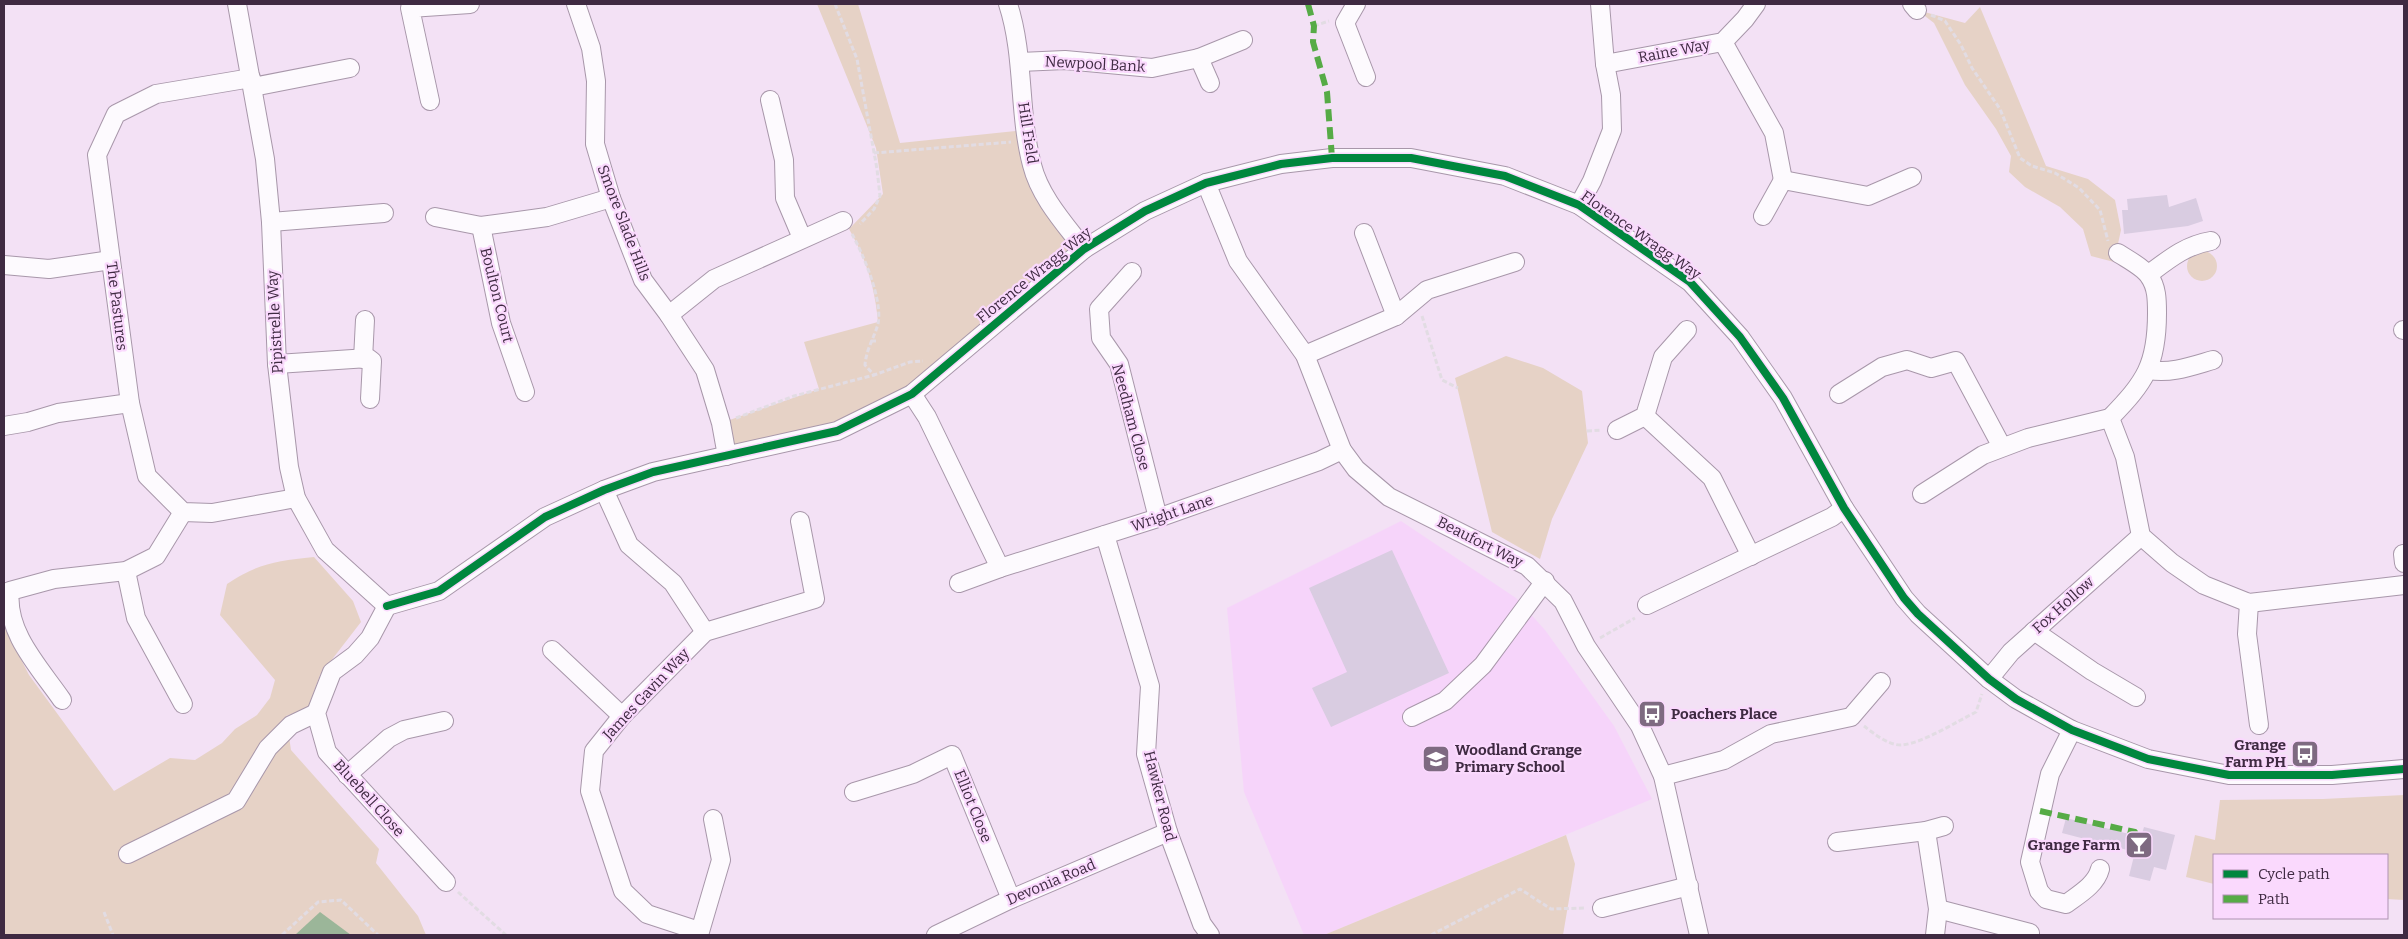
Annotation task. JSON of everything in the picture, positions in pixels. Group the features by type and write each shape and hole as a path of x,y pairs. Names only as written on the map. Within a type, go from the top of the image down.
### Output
{"street":[{"name":"Pipistrelle Way","path":"237,4 265,159 271,222 277,364 289,467 296,498 325,550 387,606"},
{"path":"430,101 410,8 470,4"},
{"name":"Smore Slade Hills","path":"576,4 591,48 596,81 595,144 611,198 643,280 669,315 705,370 721,423 727,456"},
{"name":"Hill Field","path":"1008,4 1014,21 1032,166 1044,194 1084,249"},
{"path":"1356,4 1340,21 1366,77"},
{"path":"1579,205 1592,181 1612,130 1611,95 1605,64 1600,4"},
{"name":"Raine Way","path":"1605,64 1723,42 1745,19 1756,4"},
{"name":"Newpool Bank","path":"1020,62 1065,60 1152,68 1199,58 1242,40"},
{"path":"1723,42 1774,133 1783,180 1763,216"},
{"path":"1199,58 1210,83"},
{"name":"The Pastures","path":"183,512 147,476 130,403 97,155 116,114 156,94 350,68"},
{"path":"770,100 784,160 785,198 802,238"},
{"name":"Florence Wragg Way","path":"387,606 439,591 545,517 604,490 653,472 837,431 912,394 1084,249 1145,211 1206,184 1281,164 1332,158 1411,158 1505,176 1579,205 1690,282 1740,337 1783,398 1844,508 1908,603 1989,679 2016,699 2072,730 2148,759 2229,775 2332,775 2402,768"},
{"path":"1783,180 1868,196 1912,177"},
{"name":"Beaufort Way","path":"1206,184 1238,261 1305,355 1342,450 1356,469 1389,497 1527,566 1545,581 1563,601 1586,646 1640,726 1663,776 1699,935"},
{"name":"Boulton Court","path":"435,217 481,226 547,217 611,198"},
{"path":"271,222 384,213"},
{"path":"669,315 714,279 843,220"},
{"name":"Boulton Court","path":"481,226 501,323 525,392"},
{"path":"1364,233 1396,316"},
{"path":"2149,274 2168,259 2193,244 2211,241"},
{"path":"1922,494 1982,455 2028,438 2110,418 2134,393 2149,370 2157,340 2157,294 2149,274 2118,253"},
{"path":"4,265 49,268 111,260"},
{"path":"1305,355 1396,316 1427,290 1515,262"},
{"name":"Needham Close","path":"1132,272 1099,309 1101,338 1119,364 1158,518"},
{"path":"363,359 365,320"},
{"path":"1617,430 1645,416 1663,357 1688,330"},
{"path":"277,364 363,359 372,361 370,399"},
{"path":"1839,394 1882,367 1907,360 1931,368 1956,361 2002,448"},
{"path":"2149,370 2160,372 2186,368 2213,360"},
{"path":"912,394 927,417 1000,568"},
{"path":"4,426 28,422 58,412 130,403"},
{"path":"1645,416 1712,478 1751,556"},
{"path":"2110,418 2126,457 2141,536 2172,563 2204,586 2249,603 2404,585"},
{"name":"Wright Lane","path":"959,583 1000,568 1158,518 1319,461 1342,450"},
{"path":"604,490 629,545 674,583 705,632"},
{"path":"62,700 26,648 10,620 8,605 10,591 54,579 126,571 156,556 183,512 212,513 296,498"},
{"path":"1647,605 1832,517 1844,508"},
{"name":"James Gavin Way","path":"699,933 647,914 623,891 590,791 594,751 622,716 705,632 815,600 800,521"},
{"name":"Hawker Road","path":"1106,535 1150,686 1146,754 1168,832 1202,924 1210,935"},
{"name":"Fox Hollow","path":"1989,679 2011,652 2141,536"},
{"path":"126,571 136,618 183,704"},
{"path":"1412,716 1445,701 1483,665 1545,581"},
{"path":"2249,603 2247,634 2259,725"},
{"path":"128,854 236,801 268,748 291,725 316,713 332,672 355,656 370,638 387,606"},
{"path":"2034,631 2092,671 2136,697"},
{"path":"552,650 622,716"},
{"path":"1663,776 1724,760 1771,734 1851,717 1881,682"},
{"name":"Bluebell Close","path":"316,713 327,752 446,882"},
{"path":"347,775 389,738 404,730 444,721"},
{"path":"2072,730 2050,774 2030,862 2039,892 2046,899 2066,904 2088,888 2098,877 2100,869"},
{"name":"Elliot Close","path":"854,792 913,774 952,755 1011,899"},
{"path":"699,933 721,860 713,819"},
{"path":"1837,842 1926,831 1944,826"},
{"path":"1926,831 1938,909 1935,935"},
{"name":"Devonia Road","path":"936,935 1011,899 1168,832"},
{"path":"1602,908 1689,886"},
{"path":"1938,909 2030,933"}],"path":[{"path":"835,4 857,59 880,196 874,209 858,226 843,220"},
{"path":"1915,7 1945,22 2000,109 2020,158 2032,166 2055,173 2078,188 2100,210 2106,238 2118,253"},
{"path":"1314,26 1340,21"},
{"path":"874,153 1028,141"},
{"path":"843,220 862,251 876,298 878,322 866,355 865,365 874,375"},
{"path":"1416,299 1442,380 1458,388"},
{"path":"871,341 877,341"},
{"path":"721,423 794,396 874,375 910,362 952,360"},
{"path":"1586,646 1637,617 1647,605"},
{"path":"1851,717 1880,737 1900,745 1934,734 1976,712 1989,679"},
{"path":"446,882 506,935"},
{"path":"1431,935 1520,889 1551,909 1602,908"},
{"path":"282,935 318,902 341,900 378,935"},
{"path":"104,912 113,935"}],"shaded area":[{"path":"817,4 858,4 900,143 1025,130 1044,194 1084,249 923,381 837,431 727,456 721,423 819,389 804,342 878,322 875,297 869,274 849,229 883,194 876,148"},
{"path":"1980,7 2046,166 2088,179 2115,200 2121,230 2114,262 2091,256 2083,229 2060,207 2025,187 2009,172 2011,156 1996,129 1965,85 1934,23 1917,10 1965,23"},
{"path":"2202,251 2213,255 2217,266 2213,277 2202,281 2191,277 2187,266 2191,255"},
{"path":"1506,356 1543,368 1582,391 1588,443 1552,519 1540,559 1492,532 1455,378"},
{"name":"Woodland Grange Primary School","path":"1401,521 1516,598 1545,630 1614,726 1652,799 1324,935 1304,935 1244,792 1227,608"},
{"path":"314,557 353,601 361,622 320,675 308,708 286,716 291,750 379,849 376,863 418,916 426,935 4,935 4,626 29,675 114,791 170,758 195,760 222,743 235,729 257,715 270,698 275,680 220,615 227,584 249,571 268,564"},
{"path":"2404,795 2404,900 2388,899 2388,854 2213,854 2213,884 2186,877 2195,835 2215,840 2220,800 2323,799"},
{"path":"1566,835 1575,864 1563,935 1324,935"},
{"path":"320,912 351,935 295,935"}],"building":[{"path":"2167,195 2169,207 2196,198 2203,221 2188,226 2124,234 2122,210 2128,210 2127,199"},
{"path":"1392,550 1449,673 1331,727 1312,688 1347,672 1309,588"},
{"name":"Grange Farm","path":"2066,818 2141,837 2144,827 2175,835 2166,870 2154,867 2150,881 2129,876 2135,852 2062,833"}],"marked path":[{"path":"1308,4 1314,26 1313,42 1327,92 1332,158"},
{"path":"2040,811 2135,832 2137,836"}],"cycle path":[{"path":"387,606 439,591 545,517 604,490 653,472 837,431 912,394 1084,249 1145,211 1206,183 1281,164 1332,158 1411,158 1505,176 1579,205 1690,282 1740,337 1783,398 1844,508 1904,598 1918,614 1989,679 2016,699 2072,730 2148,759 2229,775 2332,775 2404,769"}],"place":[{"name":"Poachers Place","path":"1652,714"},
{"name":"Grange Farm PH","path":"2305,754"},
{"name":"Woodland Grange Primary School","path":"1436,759"},
{"name":"Grange Farm","path":"2139,845"}]}
